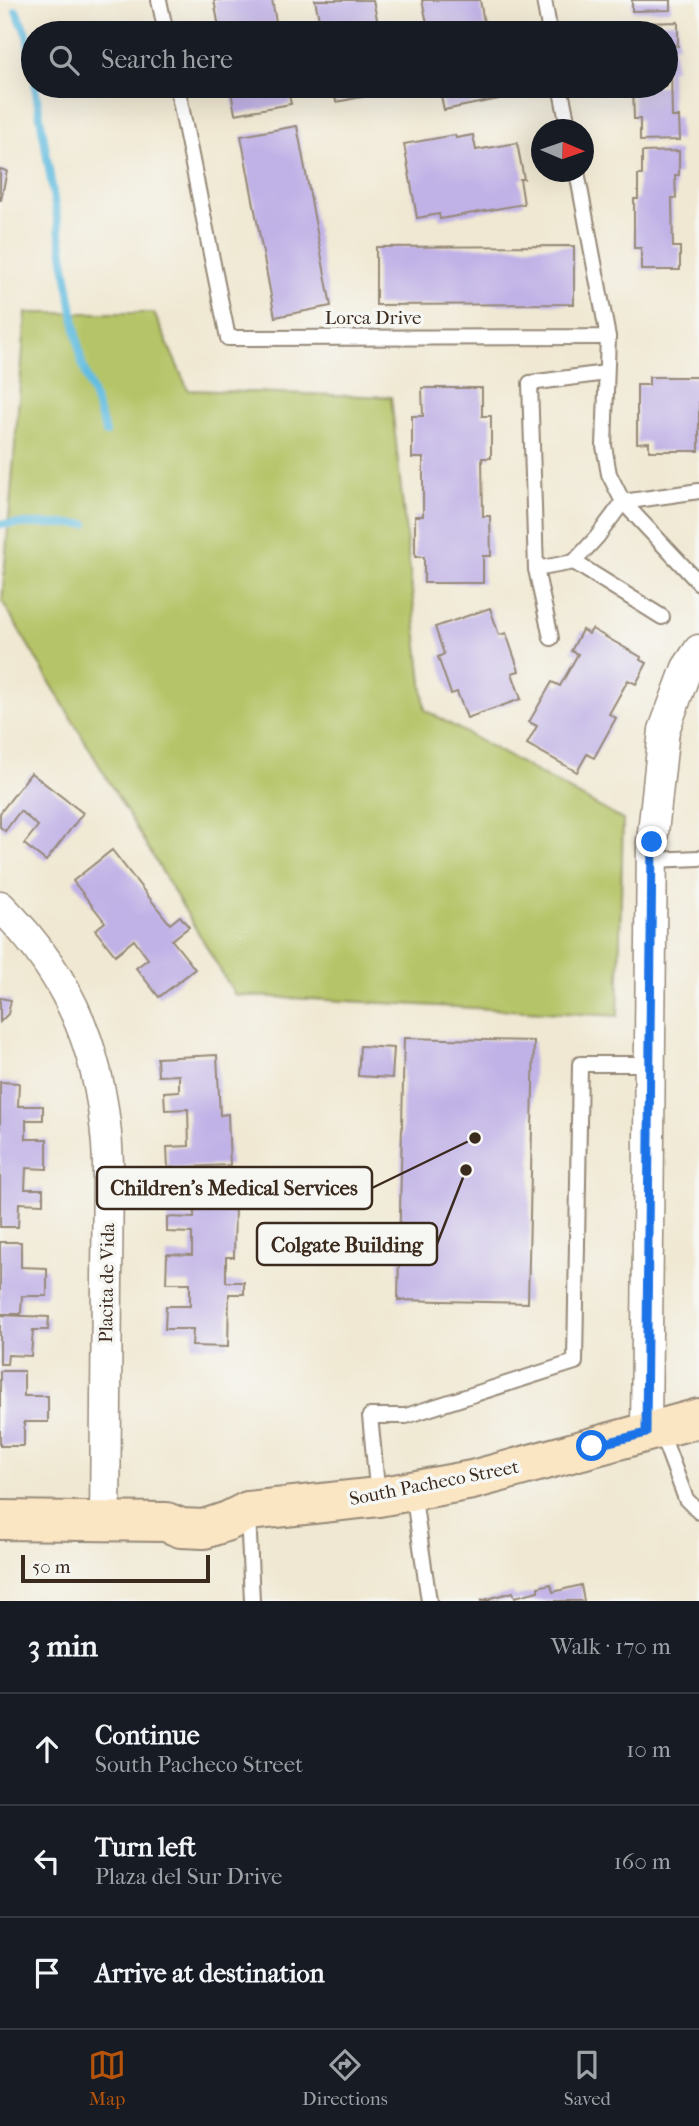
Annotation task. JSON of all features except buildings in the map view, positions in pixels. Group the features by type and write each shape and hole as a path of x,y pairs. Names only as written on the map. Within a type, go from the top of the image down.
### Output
{"street":[{"path":"653,1431 650,1064 652,842 664,730 687,668 699,650"},
{"name":"Placita de Vida","path":"0,906 39,949 75,1011 88,1043 104,1104 108,1163 105,1521"},
{"name":"South Pacheco Street","path":"0,1520 166,1522 179,1507 203,1500 226,1502 248,1511 395,1494 472,1480 699,1418"}],"lane":[{"path":"159,0 163,21"},
{"path":"544,0 548,21"},
{"name":"Lorca Drive","path":"179,98 228,338 608,337"},
{"path":"562,98 567,119"},
{"path":"579,182 608,337 604,446 609,474 623,502 699,583"},
{"path":"551,638 536,569 530,383 606,373"},
{"path":"536,569 574,562 623,502 699,491"},
{"path":"574,562 662,617"},
{"path":"653,860 699,858"},
{"path":"429,1601 370,1416 406,1416 575,1362 580,1064 650,1064"},
{"path":"653,1431 686,1499 699,1512"},
{"path":"248,1511 252,1601"}],"green space":[{"path":"26,313 154,313 188,390 391,397 425,710 623,820 618,1016 235,995 2,601"}],"waterway":[{"path":"16,11 21,22"},
{"path":"37,98 81,360 106,433"},
{"path":"0,524 86,524"}],"place":[{"name":"Children’s Medical Services","path":"475,1138"},
{"name":"Colgate Building","path":"466,1170"}],"route":[{"path":"592,1446 646,1433 652,842"}]}
